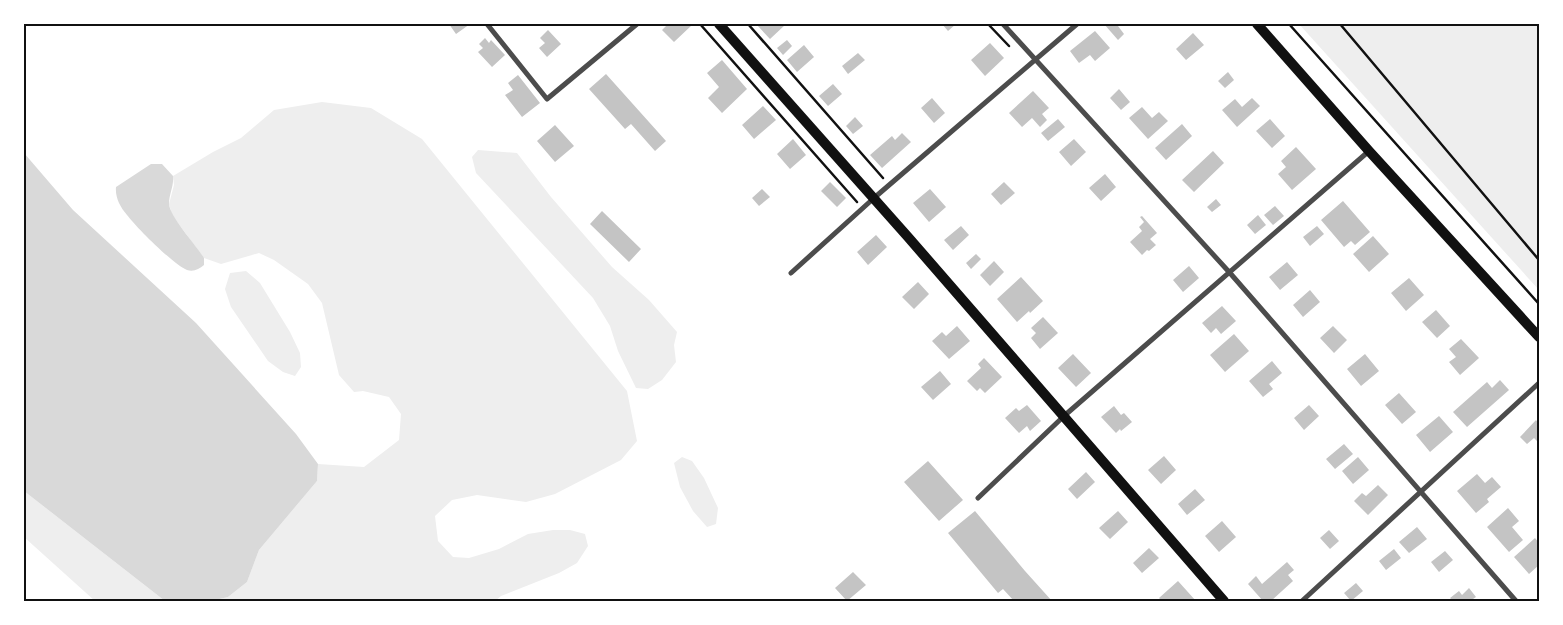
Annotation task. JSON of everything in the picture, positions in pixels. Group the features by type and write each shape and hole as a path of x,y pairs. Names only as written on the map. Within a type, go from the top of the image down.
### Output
{"main road":[{"path":"720,24 874,198 1224,601"},
{"path":"1256,24 1539,337"}],"street":[{"path":"487,24 547,99 637,24"},
{"path":"1002,24 1230,272 1420,493 1516,601"},
{"path":"791,273 862,208 1077,24"},
{"path":"978,498 1064,416 1369,151"},
{"path":"1302,601 1539,382"}],"path":[{"path":"700,24 862,208"},
{"path":"748,24 889,185"},
{"path":"988,24 1012,49"},
{"path":"1289,24 1539,304"},
{"path":"1340,24 1539,260"}],"shaded area":[{"path":"1299,24 1539,24 1539,290"},
{"path":"322,102 371,108 422,139 627,391 637,441 621,460 555,494 526,502 477,495 452,500 435,516 438,541 453,557 469,558 499,549 528,534 553,530 570,530 585,534 588,546 577,563 559,573 501,596 495,601 211,601 228,597 247,582 259,550 317,481 318,464 364,467 399,440 401,414 389,397 363,391 354,392 339,375 322,303 308,284 274,260 259,253 221,264 204,258 172,215 169,204 174,185 173,176 241,138 274,110"},
{"path":"478,150 517,153 551,197 612,267 649,300 677,332 674,345 676,362 662,380 648,389 636,388 618,351 610,326 593,298 476,173 472,157"},
{"path":"24,153 73,210 196,323 296,434 318,464 317,481 259,550 247,582 228,597 211,601 165,601 24,491"},
{"path":"151,164 162,164 173,176 169,200 170,210 204,258 204,265 198,269 187,270 173,261 138,228 118,202 116,187"},
{"path":"246,271 260,283 290,332 300,353 301,367 295,376 283,372 268,361 231,307 225,289 230,273"},
{"path":"682,457 692,461 704,478 718,508 716,524 707,527 693,511 680,487 674,463"},
{"path":"24,491 165,601 95,601 24,537"}],"building":[{"path":"449,24 470,24 456,34"},
{"path":"668,24 692,25 674,42 662,30"},
{"path":"756,24 784,24 785,25 770,39"},
{"path":"942,24 956,24 948,31"},
{"path":"1104,24 1121,24 1118,26 1124,34 1118,40"},
{"path":"548,30 561,44 547,57 539,48 545,43 540,38"},
{"path":"1095,31 1110,48 1095,61 1090,55 1079,63 1070,51"},
{"path":"1193,33 1204,45 1186,60 1176,49"},
{"path":"485,38 489,43 491,40 505,55 492,67 478,52 483,48 479,44"},
{"path":"787,40 792,46 783,55 777,48"},
{"path":"990,43 1004,58 985,76 971,60"},
{"path":"804,45 814,57 797,72 787,60"},
{"path":"858,53 865,60 848,74 842,66"},
{"path":"722,60 747,89 722,113 708,98 719,87 707,73"},
{"path":"1228,72 1234,80 1225,88 1218,81"},
{"path":"606,74 666,141 655,151 631,124 625,129 589,89"},
{"path":"518,75 540,103 522,117 505,95 513,90 508,83"},
{"path":"833,84 842,94 828,106 819,96"},
{"path":"1119,89 1130,102 1121,110 1110,98"},
{"path":"1033,91 1049,108 1042,114 1047,120 1040,127 1032,118 1022,127 1009,113"},
{"path":"932,98 945,113 934,123 921,108"},
{"path":"1252,98 1260,106 1237,127 1222,110 1235,99 1242,107"},
{"path":"763,106 776,120 754,139 742,125"},
{"path":"1142,107 1152,118 1159,112 1168,121 1148,139 1129,118"},
{"path":"855,117 863,126 853,134 846,126"},
{"path":"1058,119 1065,127 1048,141 1041,133"},
{"path":"1270,119 1285,136 1272,148 1256,131"},
{"path":"1182,124 1192,136 1166,160 1155,148"},
{"path":"555,125 574,146 555,162 537,141"},
{"path":"902,133 911,142 882,168 870,155 892,136 895,140"},
{"path":"793,139 806,155 790,169 777,154"},
{"path":"1074,139 1086,152 1071,166 1059,152"},
{"path":"1296,147 1316,169 1292,190 1278,174 1286,167 1281,161"},
{"path":"1213,151 1224,163 1194,192 1182,180"},
{"path":"1105,174 1116,187 1101,201 1089,188"},
{"path":"830,182 846,198 837,207 821,191"},
{"path":"1004,182 1015,193 1001,205 991,194"},
{"path":"762,189 770,197 759,206 752,198"},
{"path":"930,189 946,207 929,222 913,203"},
{"path":"1216,199 1221,205 1212,212 1207,207"},
{"path":"1343,201 1370,232 1355,245 1351,241 1344,247 1321,220"},
{"path":"1275,206 1284,216 1273,225 1264,215"},
{"path":"602,211 641,249 629,262 590,224"},
{"path":"1258,215 1266,225 1255,234 1247,225"},
{"path":"1142,216 1157,233 1150,239 1156,245 1142,255 1130,242 1142,231 1139,227 1144,222 1140,217"},
{"path":"961,226 969,235 953,250 944,240"},
{"path":"1317,226 1324,234 1310,246 1303,237"},
{"path":"876,235 887,247 868,265 857,252"},
{"path":"1373,236 1389,254 1369,272 1353,254"},
{"path":"976,254 981,259 971,269 966,263"},
{"path":"994,261 1004,272 990,286 980,275"},
{"path":"1287,262 1298,275 1280,290 1269,277"},
{"path":"1189,266 1199,278 1183,292 1173,280"},
{"path":"1021,277 1043,301 1017,322 997,299"},
{"path":"1409,278 1424,295 1406,311 1391,293"},
{"path":"918,282 929,294 914,309 902,297"},
{"path":"1310,290 1320,302 1303,317 1293,305"},
{"path":"1222,306 1236,321 1221,334 1216,328 1211,333 1202,323"},
{"path":"1436,310 1450,326 1437,338 1422,322"},
{"path":"1043,317 1058,333 1040,349 1031,338 1036,333 1031,328"},
{"path":"957,326 970,341 949,359 932,341 942,332 946,336"},
{"path":"1333,326 1347,340 1334,353 1320,338"},
{"path":"1234,334 1249,351 1225,372 1210,355"},
{"path":"1461,339 1479,358 1460,375 1449,362 1456,357 1449,349"},
{"path":"1073,354 1091,373 1076,387 1058,368"},
{"path":"1365,354 1379,371 1361,386 1347,369"},
{"path":"984,358 1002,377 985,393 980,388 977,391 967,381 981,368 978,364"},
{"path":"1272,361 1282,373 1269,384 1273,389 1263,397 1249,381"},
{"path":"940,371 951,384 933,400 921,387"},
{"path":"1500,380 1509,390 1467,427 1453,412 1487,382 1492,388"},
{"path":"1399,393 1416,412 1402,424 1385,405"},
{"path":"1027,405 1041,421 1030,431 1027,426 1019,433 1005,418 1016,408 1019,411"},
{"path":"1309,405 1319,416 1304,430 1294,418"},
{"path":"1114,406 1121,415 1124,413 1132,422 1116,433 1101,417"},
{"path":"1439,416 1453,432 1430,452 1416,435"},
{"path":"1536,420 1539,424 1539,443 1534,438 1527,444 1520,437"},
{"path":"1344,444 1353,454 1335,469 1326,459"},
{"path":"1164,456 1176,470 1161,484 1148,470"},
{"path":"1358,457 1369,470 1353,484 1342,471"},
{"path":"928,461 963,500 939,521 904,482"},
{"path":"1086,472 1095,482 1077,499 1068,489"},
{"path":"1477,474 1485,483 1492,477 1501,487 1487,499 1489,502 1476,513 1457,491"},
{"path":"1378,485 1388,495 1368,515 1354,501 1362,493 1366,496"},
{"path":"1195,489 1205,500 1187,515 1178,504"},
{"path":"1508,508 1519,521 1512,527 1523,540 1509,552 1487,527"},
{"path":"975,511 1052,601 1014,601 1003,589 998,593 948,533"},
{"path":"1118,511 1128,522 1110,539 1099,528"},
{"path":"1222,521 1236,537 1219,552 1205,536"},
{"path":"1417,527 1427,539 1409,553 1399,542"},
{"path":"1329,530 1339,541 1330,549 1320,538"},
{"path":"1535,538 1539,543 1539,565 1529,574 1514,557"},
{"path":"1149,548 1159,558 1142,573 1133,563"},
{"path":"1394,549 1401,558 1386,570 1379,561"},
{"path":"1445,551 1453,560 1439,572 1431,562"},
{"path":"1287,562 1294,570 1288,575 1293,581 1271,601 1263,601 1248,584 1256,576 1262,584"},
{"path":"853,572 866,585 847,601 835,588"},
{"path":"1178,581 1196,601 1162,601 1159,598"},
{"path":"1356,583 1363,591 1351,601 1344,593"},
{"path":"1469,588 1476,597 1470,601 1453,601 1450,598 1459,591 1462,595"}]}
